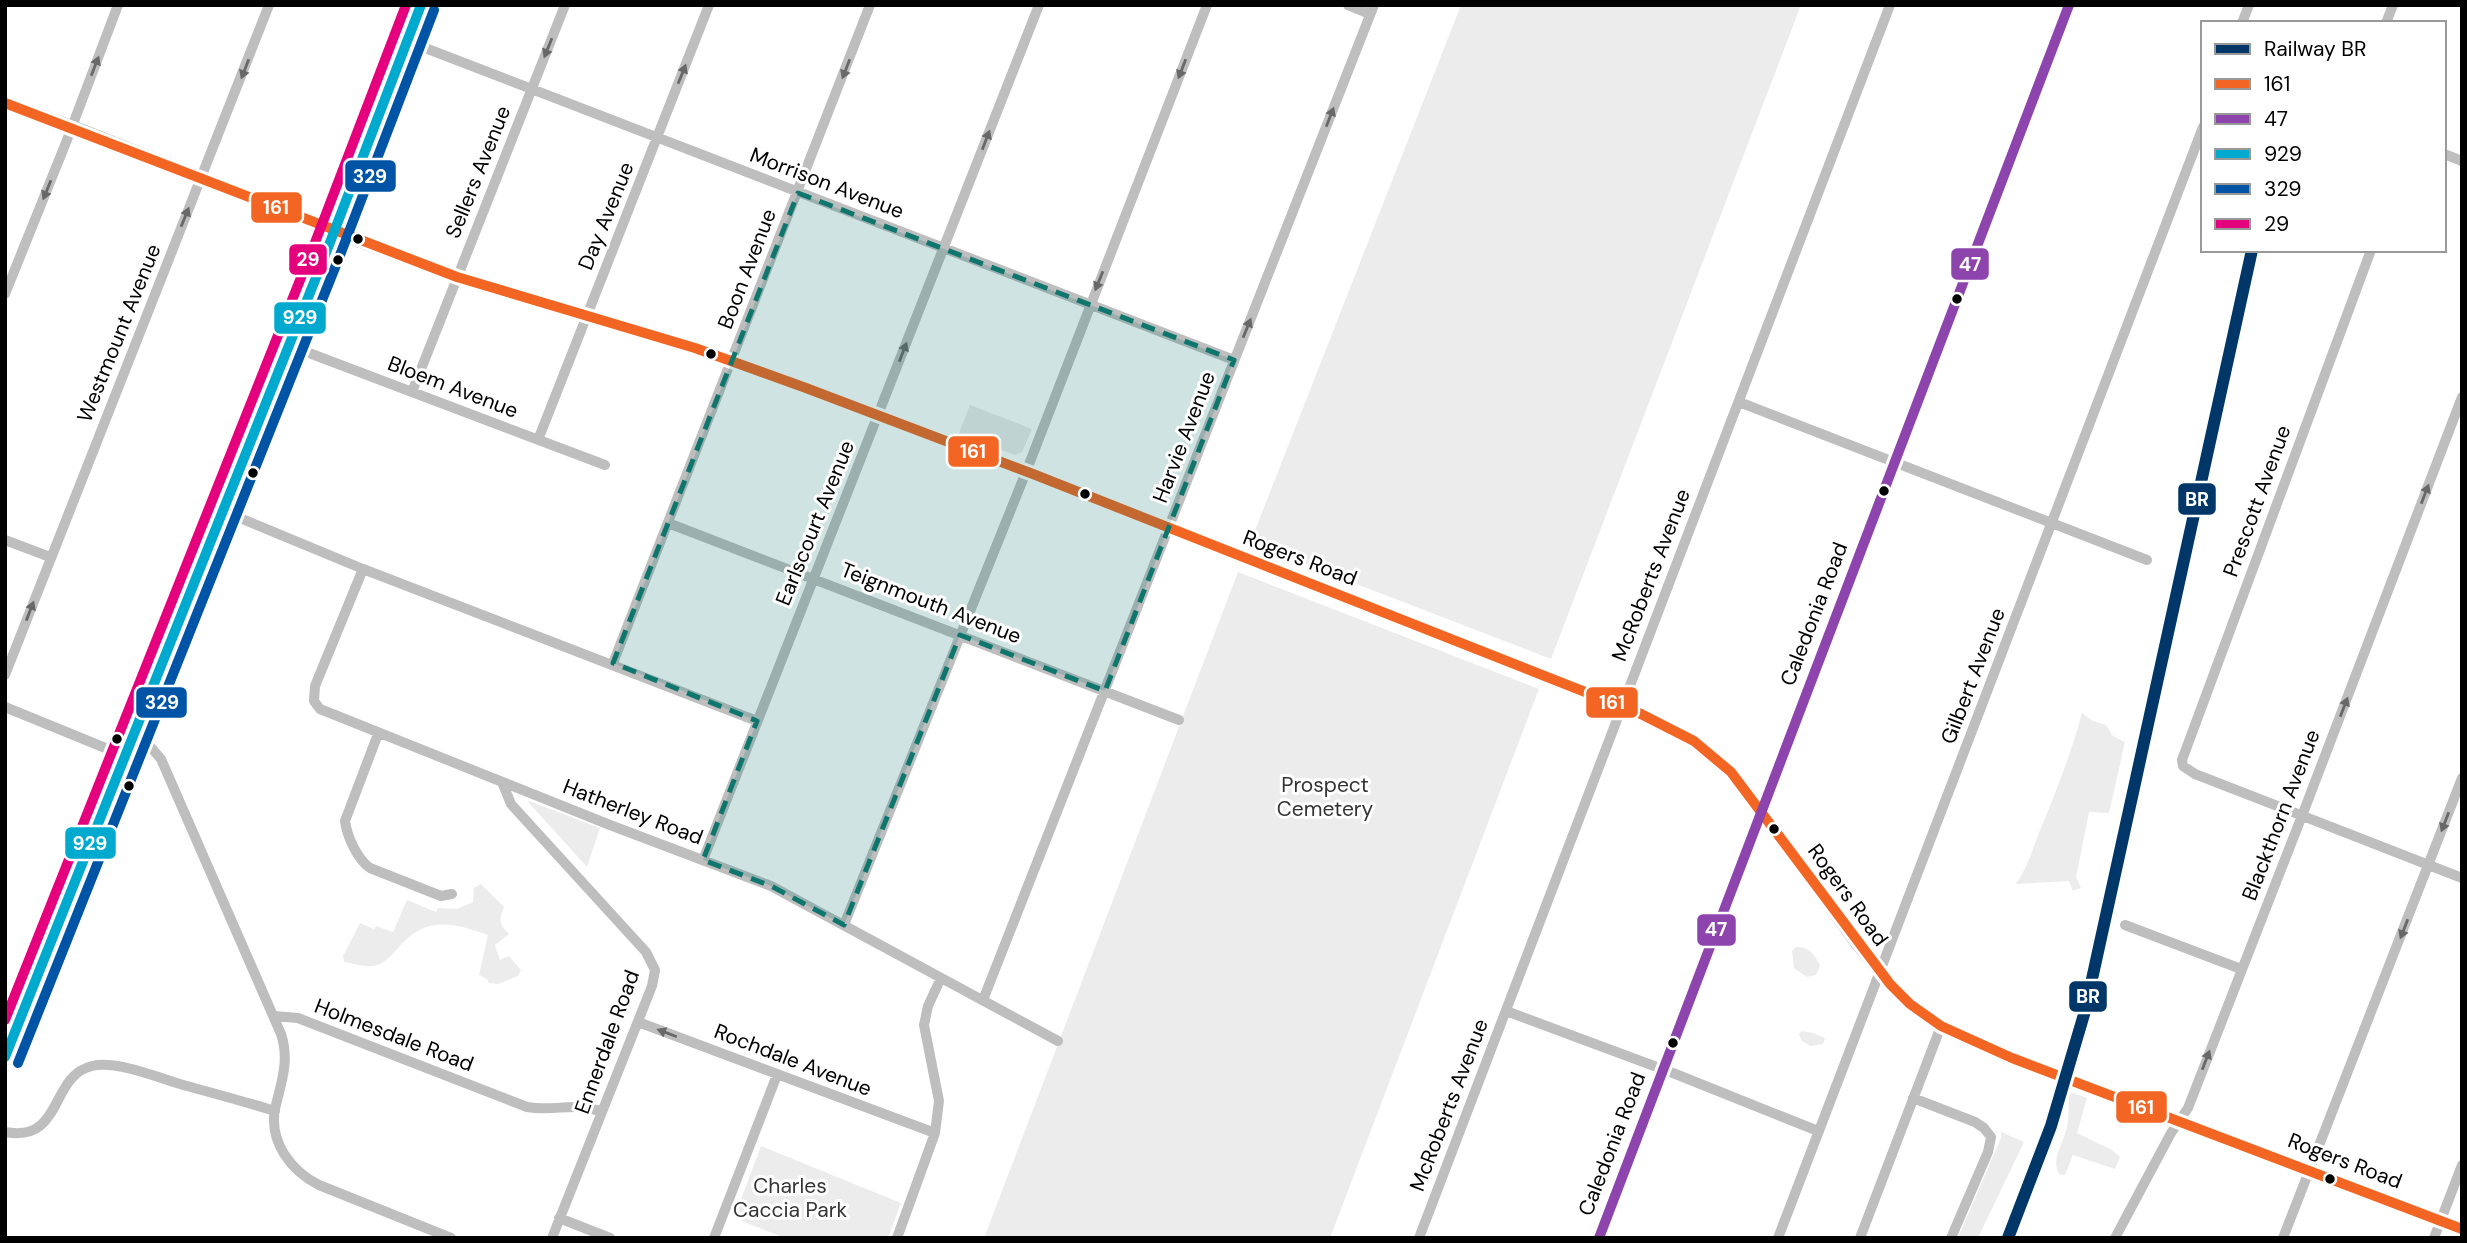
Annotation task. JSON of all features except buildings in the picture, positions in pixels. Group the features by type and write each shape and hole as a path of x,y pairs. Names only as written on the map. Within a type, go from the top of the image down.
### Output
{"street":[{"path":"5,294 118,5"},
{"name":"Westmount Avenue","path":"5,675 269,5"},
{"path":"5,1058 11,1026 125,756 421,5"},
{"name":"Sellers Avenue","path":"412,392 565,5"},
{"name":"Day Avenue","path":"538,440 709,5"},
{"name":"Boon Avenue","path":"613,663 870,5"},
{"name":"Earlscourt Avenue","path":"703,860 1039,5"},
{"path":"844,925 1026,472 1207,5"},
{"path":"1348,5 1372,10"},
{"name":"McRoberts Avenue","path":"1419,1238 1890,5"},
{"name":"Caledonia Road","path":"1599,1238 2069,5"},
{"name":"Harvie Avenue","path":"983,1000 1372,10"},
{"name":"Morrison Avenue","path":"407,41 1234,360"},
{"name":"Rogers Road","path":"5,103 457,277 732,361 1026,472 1622,705 1679,732 1731,772 1879,971 1910,1004 1941,1026 1990,1049 2462,1229"},
{"name":"Gilbert Avenue","path":"1778,1238 2201,132"},
{"name":"Prescott Avenue","path":"2302,816 2195,774 2183,766 2182,760 2370,252"},
{"name":"Bloem Avenue","path":"288,345 605,466"},
{"name":"Blackthorn Avenue","path":"2115,1238 2188,1108 2462,397"},
{"path":"1739,402 2147,560"},
{"path":"223,511 363,569 757,720"},
{"name":"Teignmouth Avenue","path":"668,523 1179,720"},
{"path":"5,540 50,557"},
{"name":"Hatherley Road","path":"363,569 315,686 313,697 320,709 771,886 1058,1041"},
{"path":"5,707 125,756"},
{"path":"379,734 345,821 356,850 370,868 441,896 453,894"},
{"path":"132,738 148,744 161,759 283,1040 285,1075 275,1111 275,1128 281,1148 291,1166 308,1180 451,1238"},
{"path":"2283,1238 2462,778"},
{"name":"Ennerdale Road","path":"502,782 511,804 646,952 655,970 652,986 552,1238"},
{"path":"2302,816 2462,878"},
{"path":"2125,925 2241,969"},
{"path":"897,1238 936,1133 939,1101 924,1026 928,1006 941,978"},
{"path":"1506,1011 1663,1069 1818,1131"},
{"name":"Holmesdale Road","path":"274,1016 298,1018 520,1105 550,1109 579,1105 603,1112"},
{"name":"Rochdale Avenue","path":"638,1022 936,1133"},
{"path":"1860,1238 1941,1026"},
{"path":"5,1132 24,1132 41,1125 54,1112 65,1087 75,1074 88,1067 103,1065 275,1111"},
{"path":"714,1238 777,1075"},
{"path":"1913,1098 1975,1122 1991,1137 1988,1152 1951,1238"},
{"path":"2434,1238 2462,1165"},
{"path":"559,1219 610,1238"}],"highlighted area":[{"path":"798,193 1234,360 1105,691 960,635 844,925 771,886 703,860 757,721 613,663"}],"green space":[{"path":"1461,5 1801,5 1551,659 1250,543"},
{"path":"970,405 1032,429 1022,452 1015,455 959,433"},
{"name":"Prospect Cemetery","path":"1238,572 1539,689 1330,1238 984,1238"},
{"path":"2082,713 2093,721 2106,725 2113,736 2125,742 2109,813 2089,812 2076,877 2081,888 2073,891 2069,881 2016,884 2027,865"},
{"path":"528,802 600,828 587,867"},
{"path":"481,884 504,907 500,921 509,934 495,945 500,960 509,956 521,970 518,976 498,984 489,983 479,975 488,935 452,925 430,926 419,930 380,964 365,966 344,962 343,956 360,923 374,929 376,926 393,932 407,900 436,912 438,908 457,909 473,902 474,888"},
{"path":"1796,947 1808,950 1816,958 1820,966 1816,975 1807,977 1794,968 1792,951"},
{"path":"1802,1031 1825,1038 1823,1044 1810,1046 1801,1040 1799,1034"},
{"path":"2070,1092 2087,1098 2077,1133 2112,1150 2120,1157 2115,1169 2073,1155 2065,1175 2059,1174 2056,1163 2067,1126"},
{"path":"2001,1132 2024,1142 1978,1238 1958,1238 2001,1138"},
{"name":"Charles Caccia Park","path":"761,1146 901,1203 888,1238 785,1238 734,1218"}],"rail line":[{"name":"BR","path":"2008,1238 2051,1126 2085,1011 2252,252"}],"transit line":[{"name":"29","path":"5,1020 316,240 406,5"},
{"name":"929","path":"5,1057 329,245 421,5"},
{"name":"47","path":"1599,1238 2069,5"},
{"name":"329","path":"18,1063 342,250 434,10"},
{"name":"161","path":"5,103 457,277 695,348 806,388 1033,474 1641,714 1694,741 1731,772 1890,984 1910,1004 1941,1026 2012,1058 2462,1229"}]}
